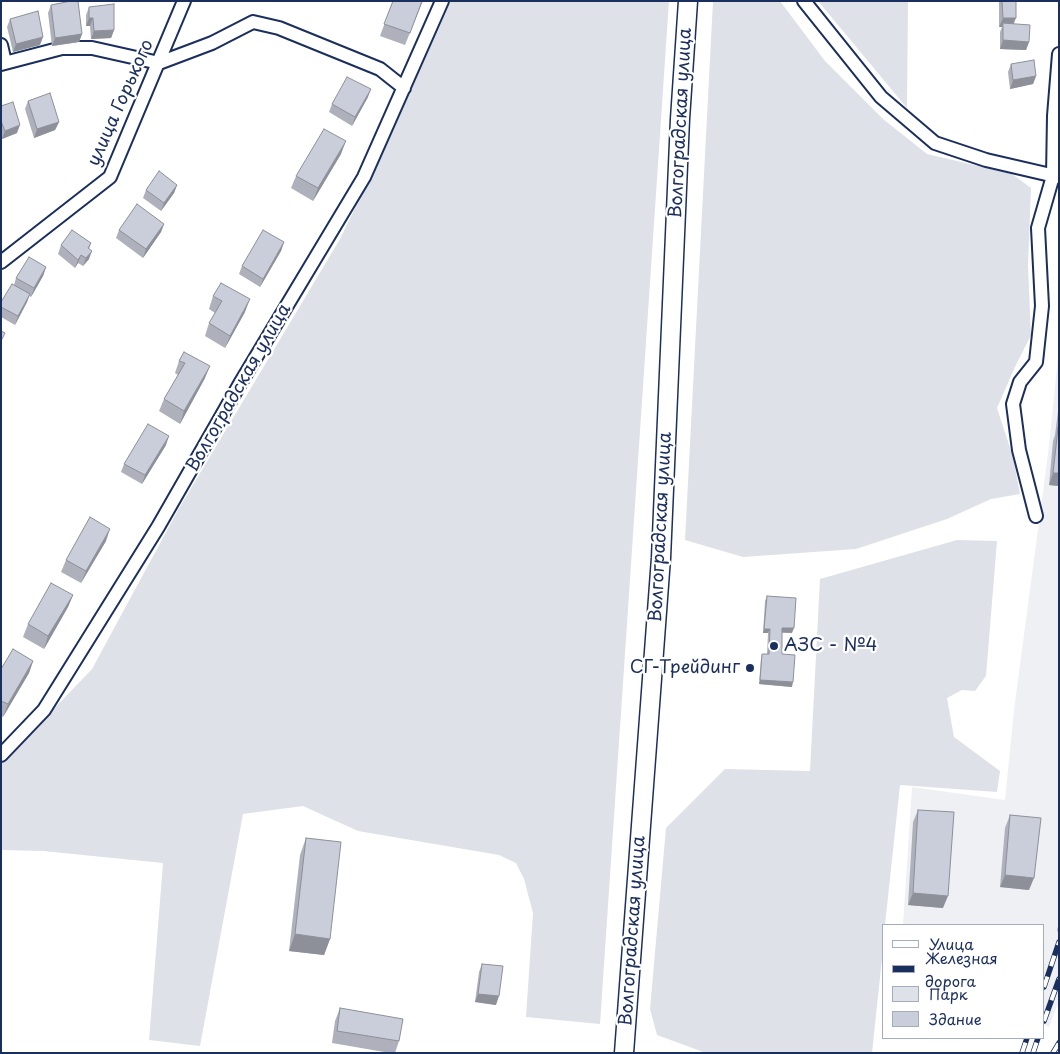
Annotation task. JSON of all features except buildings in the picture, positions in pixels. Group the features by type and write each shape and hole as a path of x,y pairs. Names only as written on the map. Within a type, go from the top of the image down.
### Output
{"main road":[{"name":"Волгоградская улица","path":"624,1053 661,558 680,119 688,1"}],"street":[{"name":"улица Горького","path":"1,262 110,177 184,1"},
{"name":"Волгоградская улица","path":"1,755 44,710 158,527 241,382 368,169 442,1"},
{"path":"804,1 881,97 934,143 986,160 1056,176"},
{"path":"1,45 3,63 62,48 92,48 158,63 212,43 253,22 279,28 380,69 404,88"},
{"path":"1036,516 1019,450 1013,404 1020,382 1036,362 1042,306 1038,228 1056,176 1054,116 1059,54"}],"shaded area":[{"path":"1059,348 1059,1001 1049,1027 1045,1025 1045,924 903,924 912,787 1005,800 1014,710 1048,454"}],"green space":[{"path":"451,1 669,1 600,1024 526,1017 533,913 524,879 516,863 499,855 358,831 303,806 243,814 200,1046 149,1040 163,863 43,851 1,850 1,764 92,669 178,510 340,239 392,132"},
{"path":"713,1 780,1 825,61 883,119 927,154 1012,174 1031,188 1028,266 1031,335 997,408 1013,457 1020,494 991,499 947,519 856,549 743,557 685,540"},
{"path":"818,1 908,1 907,108"},
{"path":"957,540 997,541 986,676 975,691 962,690 947,698 954,737 1000,771 997,792 900,785 885,924 882,924 882,959 872,1053 706,1053 657,1035 650,1009 666,828 725,769 810,771 820,579"}],"railway":[{"path":"1045,984 1059,942"},
{"path":"1045,1018 1059,979"},
{"path":"1022,1053 1027,1039"},
{"path":"1033,1053 1038,1039"},
{"path":"1053,1053 1059,1043"}],"place":[{"name":"АЗС - №4","path":"774,646"},
{"name":"СГ-Трейдинг","path":"750,668"}]}
